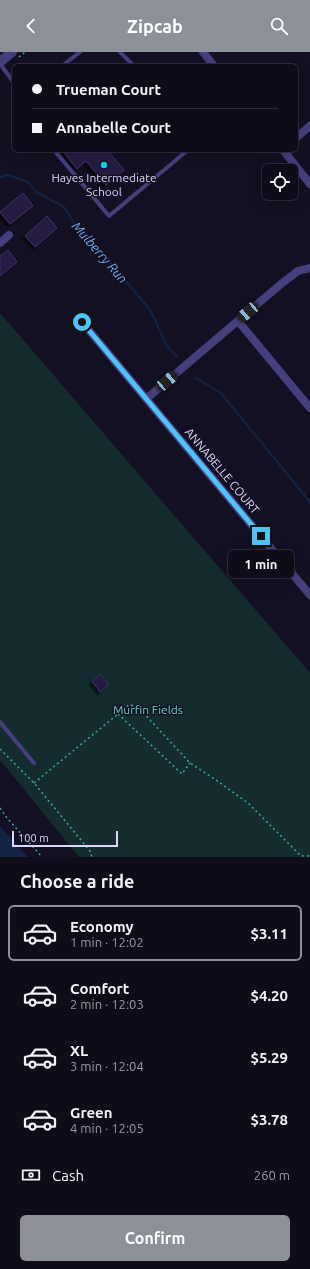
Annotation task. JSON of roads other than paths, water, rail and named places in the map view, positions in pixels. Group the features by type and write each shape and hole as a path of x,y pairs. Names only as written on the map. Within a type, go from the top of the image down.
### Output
{"street":[{"path":"0,63 12,52"},
{"path":"203,52 212,64"},
{"path":"298,136 310,126"},
{"path":"285,152 310,184"},
{"path":"0,243 9,235"},
{"path":"146,399 293,274 310,268"},
{"path":"238,321 310,408"},
{"name":"ANNABELLE COURT","path":"82,322 310,595"}],"lane":[{"path":"65,64 80,52"},
{"path":"120,52 132,64"},
{"path":"0,63 12,80"},
{"path":"56,152 109,216 186,152"},
{"path":"0,722 34,763"}],"water":[{"path":"0,826 28,857 0,857"}],"waterway":[{"name":"Mulberry Run","path":"0,177 8,175 28,182 36,192 64,207 76,226 91,240 151,311 166,345 177,357"},
{"name":"Mulberry Run","path":"196,378 221,393 310,502"}],"place":[{"name":"Hayes Intermediate School","path":"104,165"}],"park label":[{"name":"Murfin Fields","path":"148,710"}]}
